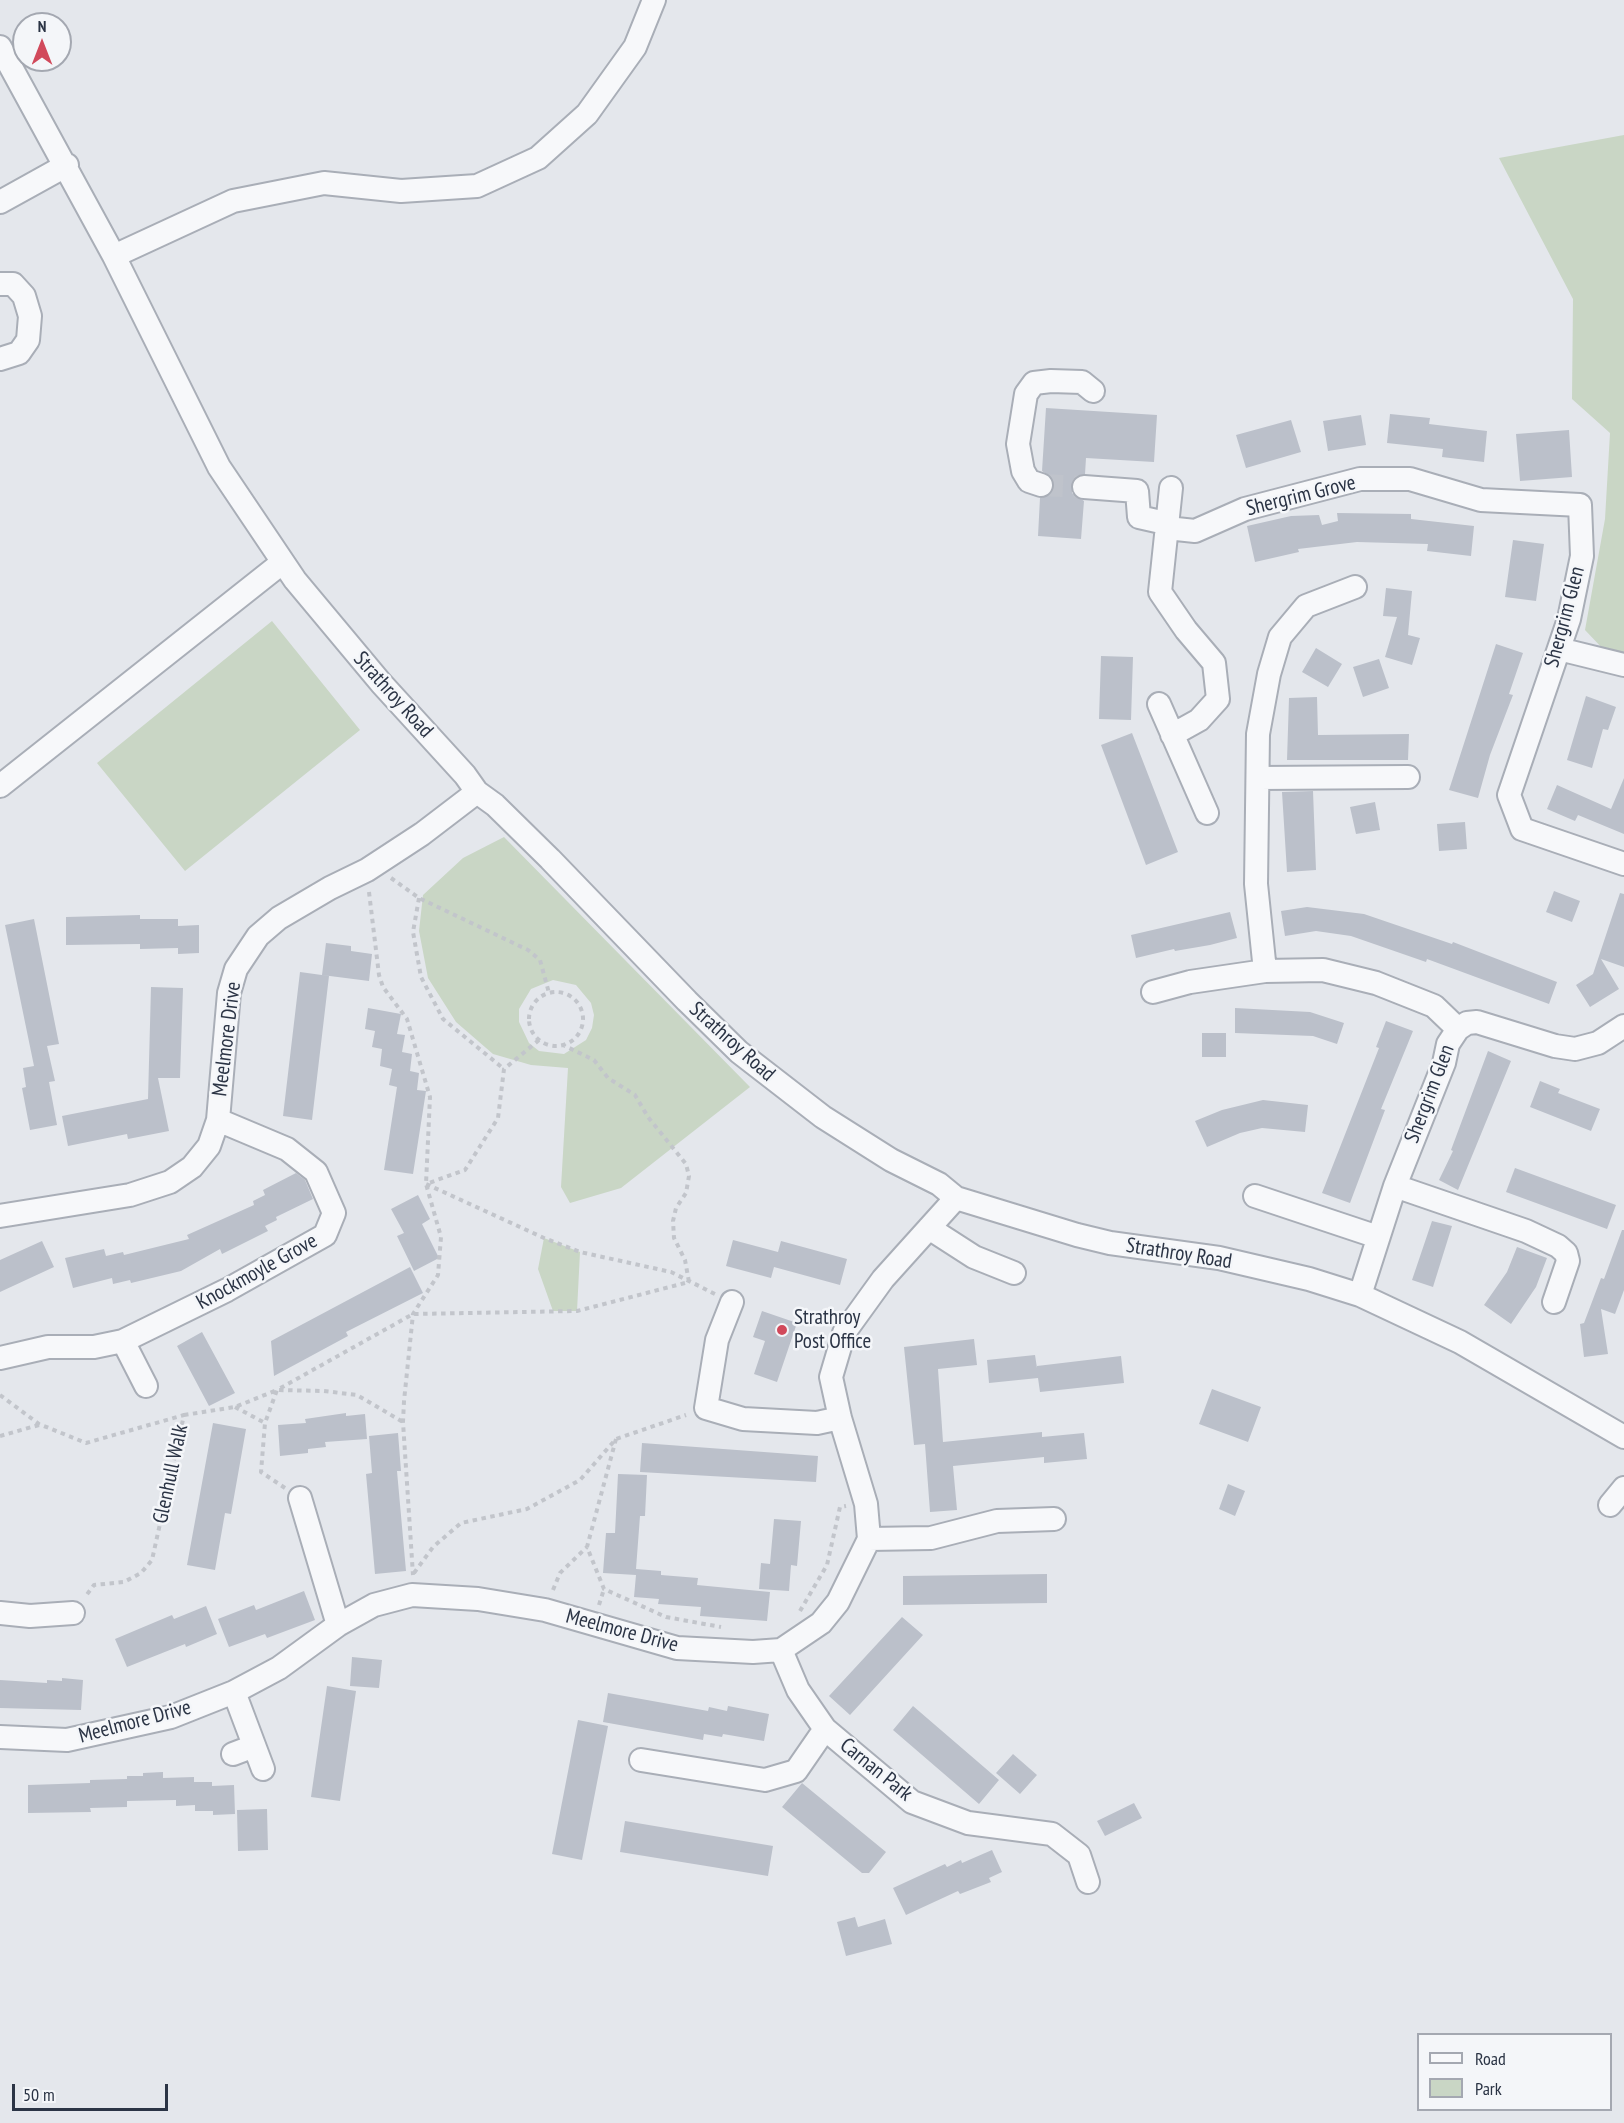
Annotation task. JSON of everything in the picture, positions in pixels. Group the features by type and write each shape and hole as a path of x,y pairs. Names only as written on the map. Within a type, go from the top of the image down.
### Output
{"street":[{"path":"114,256 233,201 324,183 401,191 477,186 538,158 587,114 634,47 654,0"},
{"name":"Strathroy Road","path":"0,47 67,165 219,467 289,571 381,683 465,775 477,792 495,805 543,852 687,1002 739,1052 823,1117 891,1160 939,1184 956,1198 1035,1224 1110,1243 1219,1258 1309,1279 1360,1295"},
{"path":"0,202 67,165"},
{"path":"0,284 13,284 24,296 30,316 28,340 19,353 0,359"},
{"path":"1041,484 1029,481 1023,471 1018,444 1026,394 1034,383 1051,381 1082,382 1093,392"},
{"name":"Shergrim Grove","path":"1084,487 1137,491 1139,517 1161,522 1167,528 1195,531 1245,509 1360,479 1410,479 1481,500 1580,505"},
{"path":"1171,488 1160,592 1186,630 1214,663 1218,699 1199,720 1172,735"},
{"name":"Shergrim Glen","path":"1580,505 1582,556 1569,619 1509,795 1522,829 1624,864"},
{"path":"0,786 289,571"},
{"path":"1265,971 1256,884 1258,734 1280,637 1306,606 1355,587"},
{"path":"1559,649 1624,665"},
{"path":"1159,704 1207,813"},
{"path":"1259,778 1408,777"},
{"name":"Meelmore Drive","path":"1,1211 130,1195 170,1182 192,1167 209,1146 218,1120 229,993 236,969 258,936 279,918 370,868 460,807 477,792"},
{"path":"1153,992 1190,982 1265,971 1323,970 1376,984 1434,1006 1458,1029"},
{"name":"Shergrim Glen","path":"1360,1295 1395,1186 1440,1072 1448,1044 1458,1029 1467,1023 1477,1022 1555,1046 1575,1048 1598,1043 1624,1026"},
{"name":"Knockmoyle Grove","path":"0,1358 48,1347 94,1347 123,1341 227,1290 325,1235 334,1213 316,1172 287,1149 218,1120"},
{"path":"1395,1186 1526,1231 1558,1246 1566,1253 1568,1261 1554,1302"},
{"path":"1255,1196 1378,1237"},
{"path":"781,1650 821,1623 833,1609 864,1554 869,1539 866,1504 840,1418 831,1377 844,1333 883,1280 956,1198"},
{"path":"929,1228 974,1257 1014,1273"},
{"path":"1360,1295 1460,1342 1624,1437"},
{"path":"732,1302 717,1340 706,1408 743,1419 817,1423 840,1418"},
{"path":"123,1341 146,1386"},
{"path":"300,1498 339,1625"},
{"path":"869,1539 931,1538 997,1521 1054,1519"},
{"name":"Meelmore Drive","path":"0,1737 67,1740 171,1717 234,1692 279,1668 339,1625 413,1584 478,1599 545,1610 677,1648 753,1652 781,1650"},
{"path":"0,1613 30,1616 73,1613"},
{"name":"Carnan Park","path":"781,1650 798,1690 825,1729 912,1802 968,1823 1052,1834 1079,1855 1089,1882"},
{"path":"234,1692 263,1769"},
{"path":"641,1760 765,1779 796,1771 825,1729"},
{"path":"232,1754 254,1746"}],"path":[{"path":"370,868 419,898 528,950 540,960 549,993"},
{"path":"184,1415 234,1407 277,1390 412,1314 438,1275 441,1237 426,1184 430,1097 407,1019 383,987 379,975 370,868"},
{"path":"419,898 413,932 421,977 443,1019 504,1069"},
{"path":"563,1045 578,1035 582,1028 582,1011 572,997 564,993 549,993 538,999 529,1015 530,1024 538,1040 546,1044 563,1045 594,1060 608,1078 635,1095 648,1117 686,1164 689,1176 687,1193 676,1208 673,1221 674,1238 685,1260 689,1282"},
{"path":"426,1184 465,1170 498,1118 504,1069 538,1040"},
{"path":"426,1184 580,1252 671,1272 732,1302"},
{"path":"412,1314 577,1311 689,1282"},
{"path":"412,1314 403,1422 413,1584"},
{"path":"277,1390 324,1390 357,1395 403,1422"},
{"path":"277,1390 265,1423 261,1472 300,1498"},
{"name":"Glenhull Walk","path":"0,1395 39,1424 86,1443 184,1415 152,1560 141,1573 124,1582 94,1585 73,1613"},
{"path":"234,1407 265,1423"},
{"path":"413,1584 433,1547 461,1523 527,1509 580,1480 616,1438 706,1408"},
{"path":"0,1436 39,1424"},
{"path":"545,1610 560,1574 587,1547 616,1438"},
{"path":"800,1613 827,1565 840,1507 866,1504"},
{"path":"587,1547 604,1589 666,1617 723,1628"}],"green space":[{"path":"1624,135 1624,652 1604,650 1585,630 1605,519 1610,433 1572,399 1573,299 1499,158"},
{"path":"272,621 360,730 185,871 97,763"},
{"path":"504,837 750,1087 621,1188 570,1203 561,1187 568,1068 531,1065 493,1054 456,1022 428,978 419,931 423,895 463,858","holes":["553,980 576,985 591,1003 594,1015 592,1028 586,1040 564,1054 539,1051 529,1043 519,1022 519,1009 531,989"]},
{"path":"544,1238 580,1252 577,1311 553,1311 538,1269"}],"building":[{"path":"1046,408 1157,415 1154,462 1086,458 1085,474 1073,480 1072,493 1084,501 1081,539 1038,536 1040,498 1049,495 1054,489 1051,477 1042,471"},
{"path":"1390,414 1430,418 1429,424 1487,431 1484,462 1442,457 1443,449 1387,443"},
{"path":"1361,415 1366,445 1328,451 1323,421"},
{"path":"1291,420 1301,452 1246,468 1236,435"},
{"path":"1569,430 1572,477 1520,481 1516,434"},
{"path":"1337,513 1411,514 1411,519 1474,526 1471,556 1427,551 1428,544 1357,542 1298,549 1299,552 1255,562 1247,526 1291,516 1319,515 1322,525 1338,521"},
{"path":"1513,540 1544,544 1536,601 1505,597"},
{"path":"1386,588 1412,591 1408,635 1420,638 1412,665 1385,657 1397,617 1383,616"},
{"path":"1496,644 1523,653 1509,694 1513,695 1490,755 1478,798 1449,790"},
{"path":"1316,648 1342,664 1328,687 1302,672"},
{"path":"1101,656 1133,657 1131,720 1099,719"},
{"path":"1379,659 1389,688 1363,697 1353,667"},
{"path":"1586,696 1616,707 1608,730 1603,729 1592,768 1567,760"},
{"path":"1317,697 1318,735 1409,734 1408,760 1287,760 1289,698"},
{"path":"1132,733 1178,852 1146,865 1101,745"},
{"path":"1624,778 1624,834 1578,815 1575,821 1547,809 1557,785 1611,809"},
{"path":"1313,791 1316,870 1287,872 1282,792"},
{"path":"1375,802 1380,830 1356,834 1350,807"},
{"path":"1465,822 1467,849 1439,851 1437,824"},
{"path":"1554,891 1580,901 1572,922 1546,912"},
{"path":"1620,893 1624,894 1624,967 1601,959 1619,989 1590,1007 1576,985 1593,974"},
{"path":"1307,907 1364,914 1452,944 1453,942 1557,982 1549,1004 1427,959 1426,962 1351,936 1316,931 1285,936 1281,911"},
{"path":"1230,912 1237,938 1136,958 1131,935"},
{"path":"140,915 140,919 178,919 178,926 199,925 199,953 178,954 178,948 140,949 140,944 66,945 66,917"},
{"path":"34,919 59,1044 47,1046 55,1081 49,1082 57,1125 30,1130 22,1088 26,1087 23,1068 34,1066 5,925"},
{"path":"326,943 351,946 351,951 372,954 369,981 322,975"},
{"path":"300,972 329,976 312,1120 283,1116"},
{"path":"151,987 183,988 180,1078 158,1078 169,1131 128,1139 127,1134 68,1146 62,1116 148,1099"},
{"path":"368,1008 401,1014 397,1034 405,1035 402,1052 412,1054 410,1071 419,1073 417,1090 426,1091 413,1174 384,1170 397,1087 389,1085 392,1069 380,1066 382,1049 372,1047 375,1031 365,1029"},
{"path":"1235,1008 1310,1012 1344,1023 1337,1044 1313,1036 1235,1033"},
{"path":"1386,1021 1413,1031 1381,1109 1385,1110 1350,1203 1322,1193 1379,1048 1376,1047"},
{"path":"1202,1033 1226,1033 1226,1057 1202,1057"},
{"path":"1488,1051 1511,1061 1458,1190 1439,1180 1453,1151 1451,1150"},
{"path":"1540,1081 1560,1089 1558,1093 1600,1109 1591,1131 1530,1107"},
{"path":"1263,1100 1308,1105 1305,1132 1262,1128 1240,1133 1207,1147 1195,1121 1222,1110"},
{"path":"1515,1168 1616,1205 1607,1229 1506,1192"},
{"path":"296,1173 305,1180 313,1199 276,1217 277,1220 265,1226 268,1231 222,1254 220,1249 181,1271 131,1283 130,1280 113,1284 112,1278 73,1288 65,1258 104,1249 106,1256 123,1252 124,1255 189,1239 187,1235 254,1205 253,1201 265,1195 263,1190"},
{"path":"418,1195 430,1219 422,1224 439,1258 414,1271 397,1236 404,1233 391,1209"},
{"path":"1432,1221 1452,1226 1433,1287 1412,1280"},
{"path":"1622,1230 1624,1230 1624,1290 1615,1314 1601,1309 1608,1354 1584,1357 1580,1324 1584,1323 1601,1278 1604,1279"},
{"path":"733,1240 778,1252 781,1241 847,1259 840,1285 774,1267 771,1278 726,1266"},
{"path":"42,1241 54,1267 0,1292 0,1260"},
{"path":"1517,1247 1547,1258 1536,1287 1511,1324 1484,1305 1507,1272"},
{"path":"410,1267 423,1293 346,1332 348,1336 274,1376 271,1341"},
{"path":"762,1311 797,1323 777,1382 754,1374 765,1341 753,1337"},
{"path":"202,1332 235,1393 209,1406 177,1346"},
{"path":"974,1339 977,1365 938,1369 943,1442 1042,1432 1042,1437 1084,1433 1087,1459 1044,1463 1044,1457 953,1466 957,1510 930,1512 925,1444 914,1445 904,1347"},
{"path":"1035,1355 1037,1368 1037,1366 1121,1356 1124,1383 1040,1392 1038,1378 989,1383 987,1360"},
{"path":"1212,1389 1261,1407 1248,1442 1199,1424"},
{"path":"346,1413 346,1416 365,1414 367,1439 325,1442 326,1447 308,1449 308,1453 280,1456 278,1425 306,1423 305,1419"},
{"path":"213,1423 246,1429 231,1514 225,1513 215,1570 187,1565"},
{"path":"398,1433 401,1471 397,1471 406,1571 375,1574 366,1474 372,1473 369,1436"},
{"path":"642,1443 818,1456 816,1482 640,1472"},
{"path":"618,1474 647,1475 645,1516 640,1516 636,1569 661,1571 661,1575 698,1578 697,1585 770,1592 767,1621 700,1616 701,1607 658,1604 659,1599 634,1597 636,1575 603,1573 606,1533 615,1533"},
{"path":"1228,1484 1245,1491 1235,1516 1219,1509"},
{"path":"774,1519 801,1521 797,1566 791,1565 789,1591 759,1589 761,1563 770,1564"},
{"path":"1047,1574 1047,1603 903,1605 903,1576"},
{"path":"304,1591 315,1620 267,1638 265,1634 229,1647 218,1619 254,1605 256,1610"},
{"path":"206,1606 217,1634 127,1667 115,1639 172,1615 174,1619"},
{"path":"902,1617 923,1635 850,1715 829,1696"},
{"path":"352,1657 382,1660 379,1688 350,1686"},
{"path":"62,1678 83,1680 81,1710 0,1708 0,1680 47,1683 47,1680 62,1681"},
{"path":"327,1686 356,1691 340,1801 311,1797"},
{"path":"608,1693 708,1711 709,1707 727,1711 728,1706 769,1714 764,1741 723,1734 722,1737 704,1734 703,1740 603,1722"},
{"path":"913,1706 999,1780 979,1804 893,1730"},
{"path":"578,1720 608,1726 582,1860 552,1854"},
{"path":"1013,1754 1037,1775 1020,1794 996,1773"},
{"path":"163,1772 163,1778 194,1777 194,1782 212,1782 212,1786 234,1785 235,1814 213,1815 213,1811 195,1811 195,1805 176,1806 176,1800 127,1801 127,1807 90,1808 91,1812 28,1813 28,1785 90,1783 90,1780 127,1779 127,1776"},
{"path":"802,1783 886,1852 869,1873 862,1873 782,1807"},
{"path":"1134,1803 1142,1818 1105,1836 1097,1821"},
{"path":"267,1809 268,1850 238,1851 237,1810"},
{"path":"625,1821 773,1846 768,1876 620,1852"},
{"path":"992,1850 1002,1872 989,1878 991,1882 960,1894 958,1891 906,1915 893,1888 945,1864 947,1867 961,1860 962,1863"},
{"path":"855,1917 858,1927 885,1919 892,1944 846,1956 837,1922"}],"tunnel":[{"path":"1041,485 1084,487"}],"place":[{"name":"Strathroy Post Office","path":"782,1330"}]}
